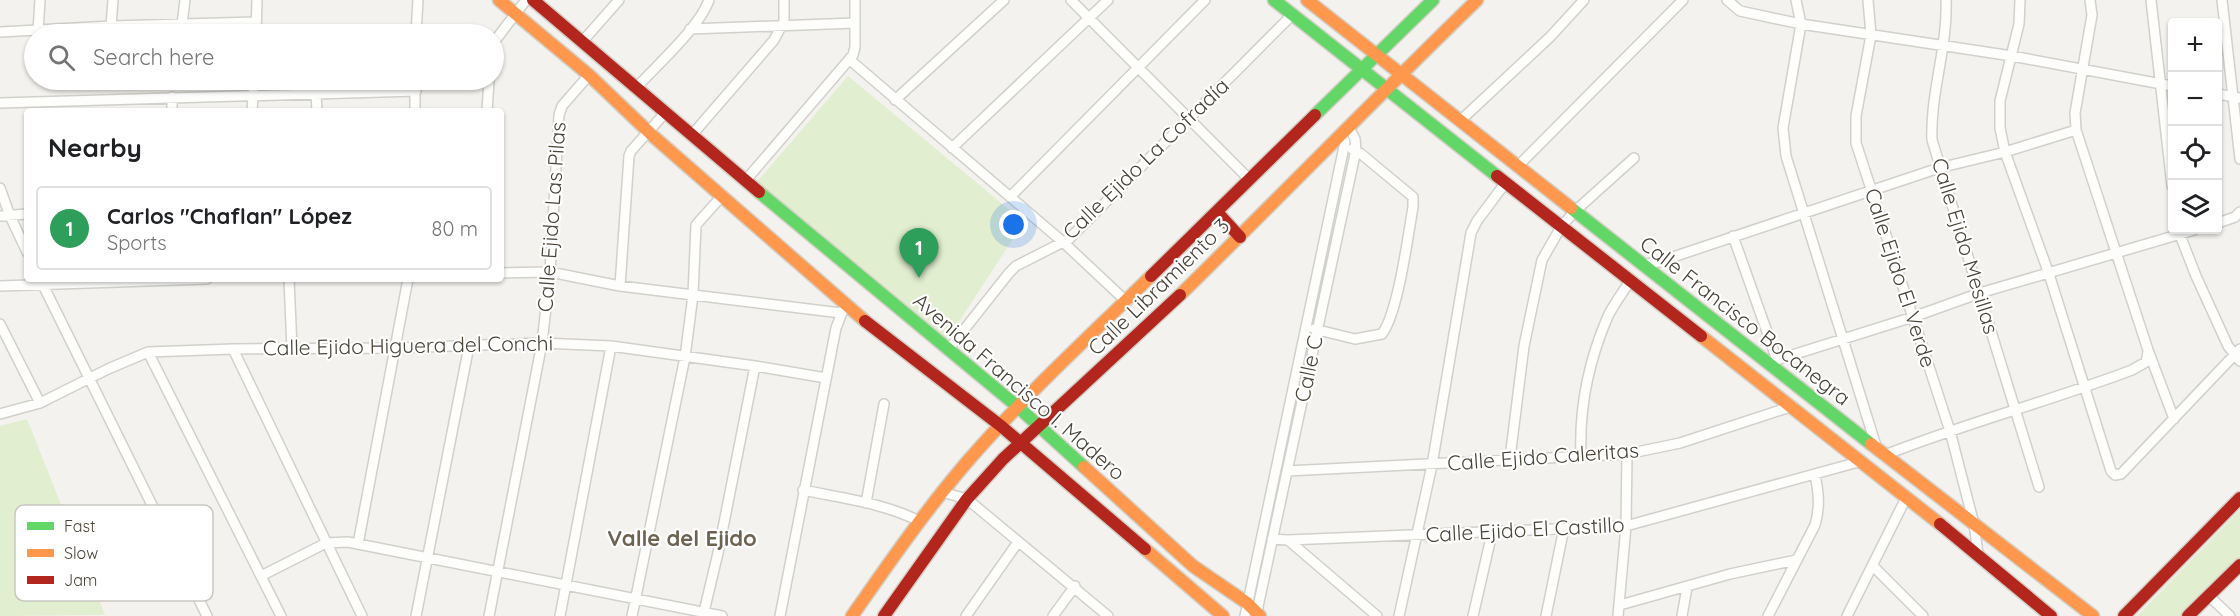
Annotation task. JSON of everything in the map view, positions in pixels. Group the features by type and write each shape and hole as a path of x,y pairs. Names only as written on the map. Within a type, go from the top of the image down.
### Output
{"street":[{"path":"38,24 40,0"},
{"path":"111,24 113,0"},
{"path":"185,0 182,24 256,22 257,0"},
{"path":"417,24 418,0"},
{"name":"Avenida Francisco I. Madero","path":"499,0 589,75 649,133 843,310 1001,426 1223,616"},
{"path":"504,29 526,0"},
{"name":"Avenida Francisco I. Madero","path":"533,0 691,136 1018,407 1193,566 1247,603 1254,615"},
{"path":"582,42 619,0"},
{"path":"636,87 690,29 709,0"},
{"path":"691,136 774,40 784,21 784,0"},
{"path":"746,180 850,60 855,47 855,0"},
{"path":"895,100 1004,0"},
{"path":"1071,0 1250,180"},
{"path":"952,148 1108,0"},
{"path":"1010,197 1205,0"},
{"name":"Calle Francisco Bocanegra","path":"1275,0 1362,68 1385,89 1907,496 2050,616"},
{"name":"Calle Francisco Bocanegra","path":"1307,0 1642,265 1772,361 1881,452 2093,616"},
{"name":"Calle Libramiento 3","path":"852,616 942,492 1018,407 1433,0"},
{"name":"Calle Libramiento 3","path":"884,616 967,499 1003,459 1145,329 1345,136 1385,89 1477,0"},
{"path":"1461,120 1550,37 1584,0"},
{"path":"1518,166 1683,0"},
{"path":"1727,0 1740,11 1801,24 2012,56 2168,85"},
{"path":"1796,0 1801,24 1783,128 1786,156 1881,452 2085,388 2143,365 2146,362 2148,350"},
{"name":"Calle Ejido El Verde","path":"1868,0 1871,35 1855,130 1856,143 1950,431 1974,524 1978,554"},
{"name":"Calle Ejido Mesillas","path":"1946,0 1943,45 1931,125 1932,140 2039,487"},
{"path":"2020,0 2019,24 2000,100 2000,128 2005,152 2049,274 2111,471 2115,475 2121,474 2238,355 2228,346 2179,234"},
{"path":"2090,0 2092,15 2075,113 2076,130 2115,254 2174,419"},
{"path":"2151,0 2171,180"},
{"path":"2222,0 2237,98 2240,159"},
{"name":"Calle Ejido La Cofradía","path":"948,350 1016,266 1069,239 1293,14"},
{"path":"690,29 855,23"},
{"path":"0,33 24,31"},
{"path":"850,60 1063,242 1126,302"},
{"name":"Calle Ejido Las Pilas","path":"489,616 542,343 550,273 559,115 562,106 589,75"},
{"path":"252,108 254,90"},
{"path":"0,103 28,106 172,97 416,90 415,108"},
{"path":"487,108 488,90"},
{"path":"316,94 317,108"},
{"path":"2222,95 2237,98"},
{"path":"172,97 172,108"},
{"path":"101,100 101,108"},
{"path":"620,286 629,156 665,113"},
{"path":"1642,265 1658,262 1939,168 2005,152 2076,130"},
{"path":"1312,328 1355,339 1382,334 1387,326 1396,292 1413,197 1356,150 1345,136 1353,134 1356,150"},
{"name":"Calle C","path":"1254,615 1293,444 1345,136"},
{"name":"Calle C","path":"1247,603 1281,443 1356,150"},
{"path":"1510,458 1524,346 1539,271 1548,249 1574,212 1634,158"},
{"path":"1399,616 1432,465 1471,233 1477,221 1506,182"},
{"path":"0,188 5,216 24,247"},
{"path":"632,616 684,357 693,295 696,225 721,197"},
{"path":"1217,212 1240,237"},
{"path":"2222,221 2235,217 2240,212"},
{"path":"5,216 24,214"},
{"path":"1733,236 1772,361 1913,317 1980,293 2115,254 2172,234"},
{"path":"504,273 550,273 620,286 843,310 836,328 780,616"},
{"path":"1581,456 1580,418 1593,360 1609,315 1630,280"},
{"path":"0,286 41,282 151,505"},
{"path":"290,282 292,348"},
{"path":"358,544 407,282"},
{"path":"0,324 40,403"},
{"name":"Calle Ejido Higuera del Conchi","path":"0,414 40,403 148,352 542,343 611,346 826,378"},
{"path":"416,616 469,346"},
{"path":"560,616 611,346"},
{"path":"233,349 362,616"},
{"path":"148,352 281,616"},
{"path":"703,614 718,553 755,366"},
{"path":"866,503 884,404"},
{"name":"Calle Ejido Caleritas","path":"1287,471 1432,465 1510,458 1627,454 1680,443 1793,406"},
{"path":"1281,443 1293,444"},
{"path":"1618,616 1626,526 1627,454"},
{"name":"Calle Ejido El Castillo","path":"1272,539 1417,536 1626,526 1815,476 1862,461"},
{"path":"1768,616 1815,525 1820,497 1815,476"},
{"path":"803,490 866,503 919,521"},
{"path":"942,492 967,499 1108,616"},
{"path":"1847,616 1907,496"},
{"path":"2124,616 2240,498"},
{"path":"1546,616 1564,528"},
{"path":"1473,616 1492,533"},
{"path":"1288,540 1377,616"},
{"path":"966,616 1018,542"},
{"path":"261,576 326,543 358,544 722,616"},
{"path":"1620,605 1730,574 1796,560"},
{"path":"2188,616 2240,565"},
{"path":"1873,566 1923,616"},
{"path":"1053,616 1074,586"},
{"path":"1683,616 1687,587"},
{"path":"2209,596 2230,616"},
{"path":"199,601 207,616"}],"green space":[{"path":"848,76 1024,222 945,343 756,183"},
{"path":"27,419 61,505 15,505 15,601 99,601 105,615 0,616 0,426"},
{"path":"2240,510 2240,560 2184,616 2137,616"}],"traffic: fast":[{"path":"1274,0 1497,176"},
{"path":"1315,115 1433,0"},
{"path":"759,192 1018,407 1084,467"},
{"path":"1571,208 1871,444"}],"traffic: slow":[{"path":"499,0 589,75 654,137 865,321"},
{"path":"1307,0 1571,208"},
{"path":"1180,295 1477,0"},
{"path":"852,616 922,518 967,462 1034,390 1151,276"},
{"path":"1701,336 1940,524"},
{"path":"1871,444 2093,616"},
{"path":"1084,467 1193,566 1247,603 1260,616"},
{"path":"1145,549 1223,616"}],"traffic: jam":[{"path":"533,0 759,192"},
{"path":"1151,276 1315,115"},
{"path":"1497,176 1701,336"},
{"path":"1217,212 1240,237"},
{"path":"884,616 967,499 1003,459 1180,295"},
{"path":"865,321 1001,426 1145,549"},
{"path":"2124,616 2240,498"},
{"path":"1940,524 2051,616"},
{"path":"2188,616 2240,565"}],"place":[{"name":"Carlos \"Chaflan\" López","path":"919,278"}],"district":[{"name":"Valle del Ejido","path":"682,538"}]}
